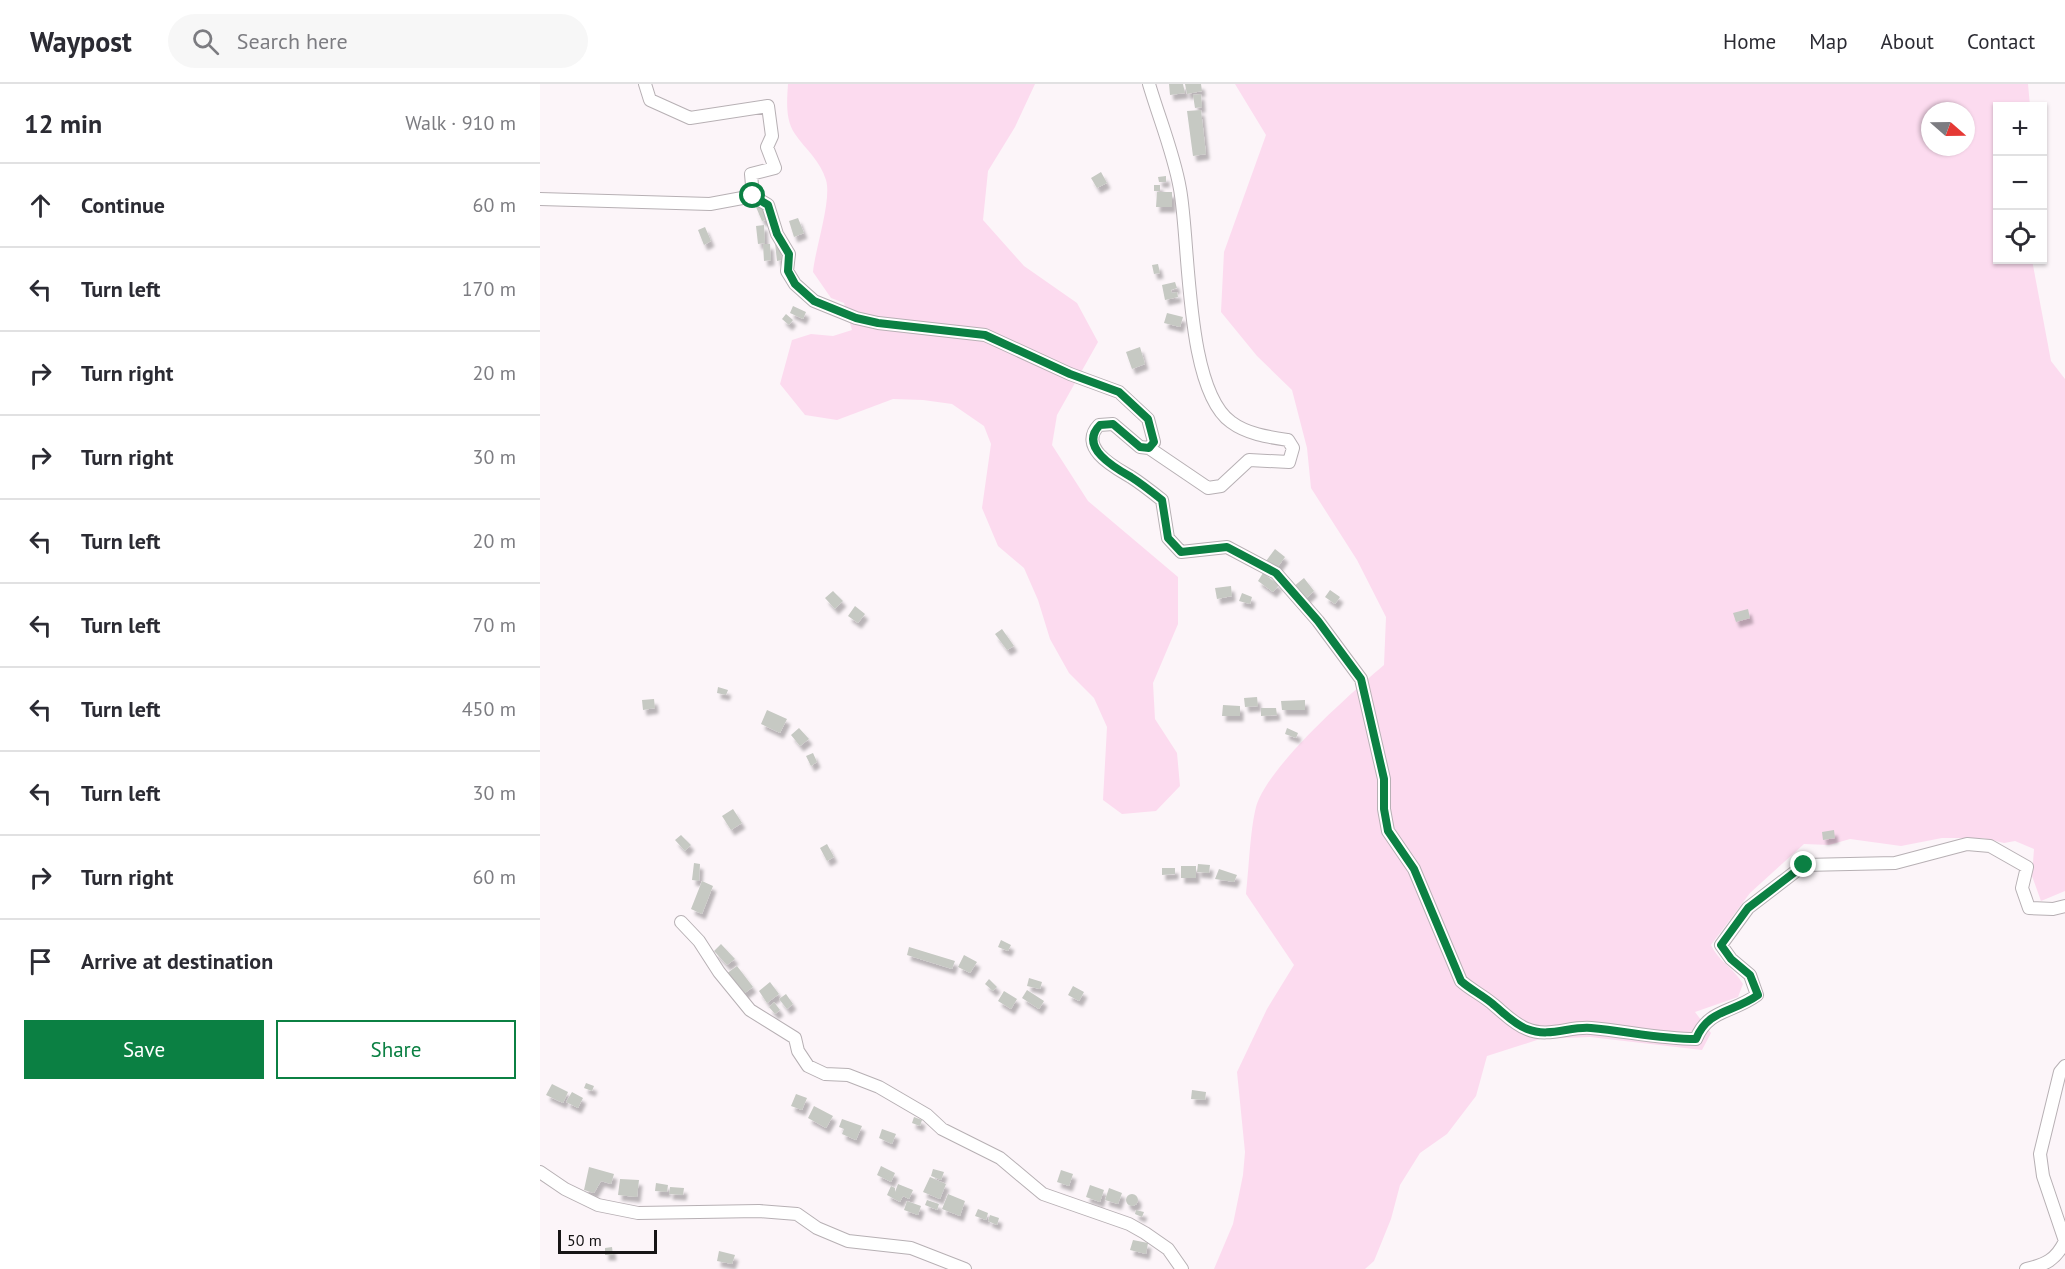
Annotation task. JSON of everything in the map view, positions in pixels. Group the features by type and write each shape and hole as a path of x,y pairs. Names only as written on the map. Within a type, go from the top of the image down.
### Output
{"street":[{"path":"645,84 650,100 690,118 768,106 772,136 767,147 775,168 751,174 753,196"},
{"path":"1149,84 1180,189 1186,269 1207,386 1230,421 1256,434 1287,440 1293,448 1289,462 1250,460 1221,486 1208,488 1149,448 1140,447 1113,424 1100,425 1095,429 1094,441 1100,456 1111,467 1131,477 1162,500 1168,538 1181,552 1227,547 1276,573 1346,656 1361,679 1384,779 1384,809 1388,831 1418,878 1461,981 1493,1004 1506,1017 1528,1030 1554,1033 1588,1028 1668,1039 1696,1039 1701,1026 1711,1016 1745,1004 1758,995 1750,975 1731,959 1721,945 1748,908 1804,865 1895,863 1967,844 1990,846 2027,867 2022,888 2029,908 2053,909 2065,906"},
{"path":"540,200 710,204 753,196 768,205 777,234 789,254 788,271 795,284 814,301 856,318 878,323 985,335 1070,374 1119,392 1148,419 1154,442 1149,448"},
{"path":"681,922 699,941 718,972 750,1010 795,1038 798,1051 808,1066 825,1074 848,1075 879,1087 927,1115 942,1129 1000,1158 1043,1194 1129,1224 1145,1233 1168,1249 1182,1269"},
{"path":"2026,1269 2045,1265 2059,1255 2065,1241 2043,1176 2040,1154 2060,1072 2065,1066"},
{"path":"540,1172 565,1189 598,1205 638,1213 759,1211 796,1214 817,1228 848,1241 910,1248 965,1269"}],"shaded area":[{"path":"788,84 1035,84 1015,127 988,171 983,220 1024,266 1077,303 1098,342 1057,415 1052,445 1088,501 1178,577 1178,624 1153,683 1155,719 1177,753 1180,786 1156,811 1122,814 1103,800 1107,727 1094,698 1069,673 1050,639 1038,600 1024,568 998,546 982,508 991,444 984,426 952,404 923,400 893,399 837,420 805,415 780,384 792,340 811,334 833,336 852,330 844,303 831,298 813,272 827,200 826,180 820,167 795,134 790,123 787,110"},
{"path":"1235,84 2028,84 2030,102 1993,102 1993,264 2033,264 2051,361 2065,379 2065,891 2041,901 2032,876 2034,849 2015,841 2004,843 1983,838 1942,838 1901,846 1850,839 1829,845 1804,844 1750,893 1711,945 1743,984 1738,997 1695,1012 1711,1033 1702,1050 1590,1037 1540,1039 1487,1056 1476,1096 1447,1134 1420,1153 1400,1185 1391,1219 1374,1261 1365,1269 1214,1269 1233,1224 1243,1175 1245,1152 1237,1072 1267,1009 1294,965 1246,894 1256,807 1263,791 1293,752 1332,712 1384,665 1386,617 1357,560 1311,488 1307,448 1292,390 1257,356 1221,312 1224,252 1266,135"}],"building":[{"path":"1169,84 1183,84 1185,93 1170,95"},
{"path":"1185,84 1201,84 1202,91 1187,94"},
{"path":"1201,94 1202,107 1195,108 1193,95"},
{"path":"1201,110 1206,154 1193,156 1187,111"},
{"path":"1101,172 1107,183 1097,188 1091,178"},
{"path":"1166,176 1166,182 1159,182 1158,177"},
{"path":"1154,185 1160,185 1160,191 1154,191"},
{"path":"1157,192 1172,192 1172,207 1156,207"},
{"path":"763,204 769,219 762,221 756,207"},
{"path":"798,218 804,233 794,237 789,221"},
{"path":"764,225 765,243 758,244 756,226"},
{"path":"705,227 711,241 704,245 698,230"},
{"path":"779,242 782,260 777,261 775,243"},
{"path":"763,244 770,244 771,260 764,261"},
{"path":"1158,264 1160,273 1154,274 1152,265"},
{"path":"1175,282 1177,288 1171,290 1172,293 1177,292 1178,297 1165,300 1162,285"},
{"path":"793,306 806,312 803,319 790,313"},
{"path":"1167,313 1183,317 1180,327 1164,323"},
{"path":"786,314 793,320 789,325 782,319"},
{"path":"1140,347 1145,364 1132,369 1126,352"},
{"path":"1275,549 1285,557 1277,568 1266,561"},
{"path":"1263,573 1279,585 1273,592 1258,581"},
{"path":"1304,578 1314,591 1304,600 1293,587"},
{"path":"1231,586 1232,596 1217,599 1215,588"},
{"path":"1330,590 1340,597 1335,604 1325,597"},
{"path":"833,591 843,601 835,609 825,598"},
{"path":"1242,593 1252,597 1250,604 1239,601"},
{"path":"855,606 865,614 858,623 848,616"},
{"path":"1748,609 1750,618 1736,622 1733,613"},
{"path":"1002,629 1014,646 1007,650 995,634"},
{"path":"718,687 728,690 726,695 717,693"},
{"path":"1257,697 1258,706 1245,707 1244,698"},
{"path":"654,699 655,708 643,710 642,700"},
{"path":"1305,700 1305,710 1282,710 1281,701"},
{"path":"1223,705 1240,706 1240,716 1222,716"},
{"path":"1261,708 1276,708 1277,715 1261,716"},
{"path":"767,710 787,719 780,733 761,724"},
{"path":"799,728 809,739 800,746 791,735"},
{"path":"1287,728 1298,733 1296,738 1285,734"},
{"path":"813,753 817,762 811,766 806,756"},
{"path":"733,809 742,823 731,830 722,816"},
{"path":"1834,830 1835,838 1823,840 1822,832"},
{"path":"681,835 691,845 685,851 675,840"},
{"path":"827,844 834,857 827,861 820,848"},
{"path":"694,863 700,864 699,881 692,880"},
{"path":"1198,864 1210,865 1209,873 1197,872"},
{"path":"1181,866 1196,866 1196,878 1181,878"},
{"path":"1162,868 1175,868 1175,874 1162,875"},
{"path":"1219,869 1237,875 1234,882 1215,879"},
{"path":"702,881 713,886 702,914 691,909"},
{"path":"1001,940 1011,945 1008,951 998,947"},
{"path":"721,944 735,959 727,965 714,951"},
{"path":"909,947 955,961 952,969 907,955"},
{"path":"964,955 977,962 970,973 958,967"},
{"path":"737,966 753,987 742,995 726,974"},
{"path":"1029,978 1042,982 1040,989 1027,986"},
{"path":"989,979 997,987 993,991 985,984"},
{"path":"770,982 779,994 767,1003 759,991"},
{"path":"1073,986 1084,992 1079,1001 1068,995"},
{"path":"1027,990 1044,1001 1039,1009 1022,998"},
{"path":"1004,991 1017,999 1011,1009 998,1001"},
{"path":"786,994 793,1004 787,1009 779,999"},
{"path":"774,1002 780,1010 775,1014 769,1007"},
{"path":"586,1083 594,1086 592,1091 584,1088"},
{"path":"552,1084 568,1092 563,1103 546,1095"},
{"path":"1192,1090 1206,1092 1205,1100 1191,1099"},
{"path":"572,1092 583,1098 578,1108 566,1102"},
{"path":"796,1094 807,1098 802,1110 791,1106"},
{"path":"814,1106 833,1116 826,1128 808,1118"},
{"path":"914,1117 922,1120 920,1126 912,1123"},
{"path":"842,1119 862,1126 856,1140 842,1134 844,1129 839,1127"},
{"path":"882,1129 896,1134 892,1144 879,1138"},
{"path":"881,1166 895,1173 891,1182 877,1175"},
{"path":"589,1167 614,1174 611,1184 601,1181 594,1193 584,1190"},
{"path":"933,1169 944,1172 941,1180 931,1176"},
{"path":"1061,1170 1073,1174 1069,1186 1057,1182"},
{"path":"930,1177 946,1184 940,1199 923,1192"},
{"path":"620,1179 639,1180 637,1197 618,1195"},
{"path":"656,1183 668,1185 667,1192 655,1191"},
{"path":"898,1184 913,1190 909,1199 903,1196 900,1202 887,1195 891,1186 895,1188 895,1192"},
{"path":"1090,1185 1104,1190 1100,1202 1086,1197"},
{"path":"670,1187 684,1188 683,1195 669,1194"},
{"path":"1109,1188 1122,1193 1118,1204 1105,1200"},
{"path":"948,1194 965,1201 960,1216 942,1209"},
{"path":"1134,1194 1138,1200 1134,1206 1130,1206 1126,1198"},
{"path":"927,1200 939,1204 937,1210 925,1205"},
{"path":"907,1201 921,1206 918,1215 904,1210"},
{"path":"978,1209 988,1213 986,1220 975,1216"},
{"path":"1136,1210 1144,1212 1142,1217 1135,1214"},
{"path":"990,1215 999,1218 997,1225 988,1221"},
{"path":"1133,1240 1148,1243 1146,1254 1130,1250"},
{"path":"612,1247 613,1255 605,1255 605,1248"},
{"path":"719,1251 735,1255 732,1264 717,1261"}],"route":[{"path":"753,196 768,205 777,234 789,254 788,271 795,284 814,301 856,318 878,323 933,331 985,335 1070,374 1119,392 1139,408 1148,419 1154,442 1149,448 1140,447 1113,424 1100,425 1095,429 1094,441 1100,456 1111,467 1131,477 1162,500 1168,538 1181,552 1227,547 1257,561 1283,579 1346,656 1361,679 1384,779 1384,809 1388,831 1414,869 1461,981 1493,1004 1506,1017 1528,1030 1554,1033 1588,1028 1668,1039 1696,1039 1701,1026 1711,1016 1745,1004 1758,995 1750,975 1731,959 1721,945 1748,908 1804,865"}]}
